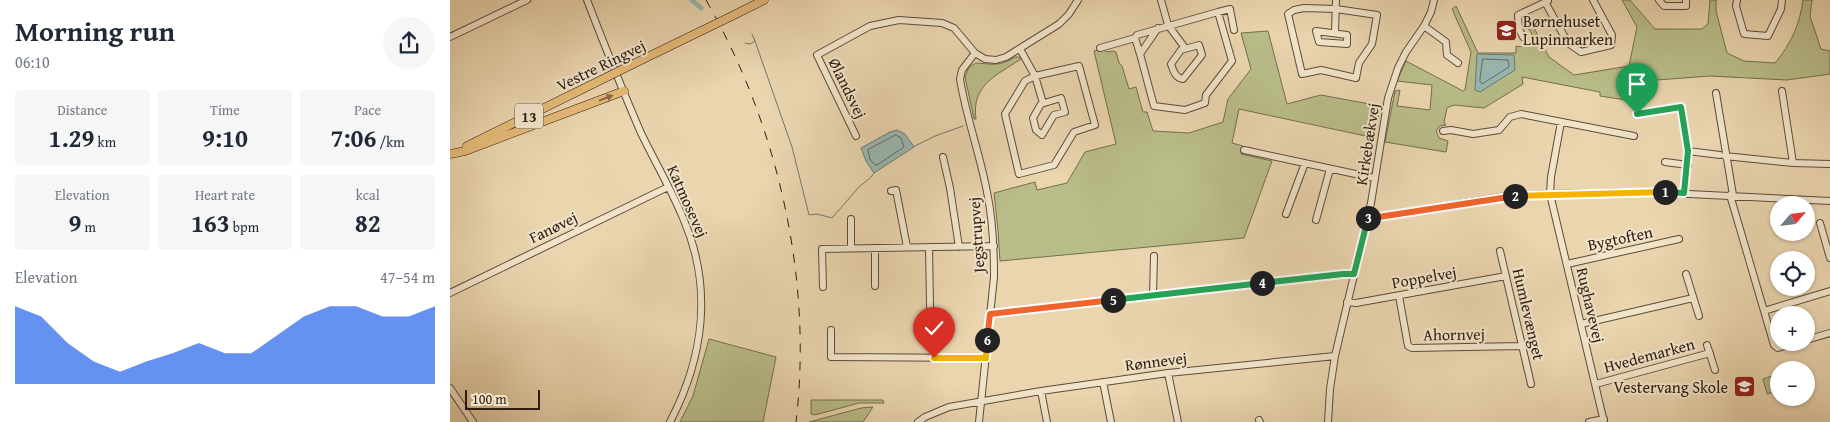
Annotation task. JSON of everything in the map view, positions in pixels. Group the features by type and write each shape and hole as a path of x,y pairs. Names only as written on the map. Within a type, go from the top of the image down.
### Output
{"main road":[{"name":"Vestre Ringvej","path":"450,154 764,0"},
{"path":"450,154 465,151 624,91"}],"street":[{"path":"450,37 527,0"},
{"name":"Katmosevej","path":"586,0 624,91 683,218 698,264 701,333 688,384 670,422"},
{"path":"975,53 985,58 996,60 1006,57 1058,24 1069,14 1078,0"},
{"path":"1161,0 1168,25 1185,48"},
{"path":"1335,33 1336,0"},
{"name":"Kirkebækvej","path":"1328,422 1335,356 1368,217 1392,85 1406,52 1431,12 1434,0"},
{"path":"1523,37 1519,29 1518,15 1547,1 1568,42 1582,52 1611,45 1612,35 1593,0"},
{"path":"1659,0 1664,6 1686,6 1686,0"},
{"path":"1737,0 1736,6 1744,34 1768,36 1782,8 1782,0"},
{"path":"1304,8 1336,9 1377,16 1372,44 1359,63 1356,78 1321,70 1302,74 1288,14 1294,10 1304,8"},
{"path":"1100,48 1168,25 1230,9 1234,30"},
{"path":"1134,38 1154,106 1185,110 1205,103 1206,95 1232,61 1218,12"},
{"name":"Ølandsvej","path":"856,136 817,55 870,26 899,20 942,23 954,28 975,53"},
{"path":"1424,26 1446,42 1447,55 1458,63"},
{"path":"1140,54 1158,28"},
{"path":"1316,31 1325,32 1335,33 1347,35 1347,44 1319,42 1316,31"},
{"path":"1199,45 1202,55 1183,79 1180,79 1173,72 1171,64 1181,50 1185,48 1199,45"},
{"path":"1020,49 1036,76 1043,103 1033,118 1036,130 1042,135 1054,115 1065,112 1061,98 1043,103"},
{"name":"Jegstrupvej","path":"975,53 962,70 960,79 987,192 994,246 994,277 979,422"},
{"path":"1079,66 1095,125 1074,132 1054,164 1019,174 1004,114 1025,82 1036,76 1079,66"},
{"path":"1782,91 1793,163"},
{"path":"1716,93 1723,155 1731,195 1770,331"},
{"path":"1637,114 1681,107 1688,151 1684,193"},
{"path":"1443,131 1451,130 1474,134 1499,130 1510,117 1521,114 1634,136"},
{"name":"Rughavevej","path":"1561,122 1551,177 1550,194 1604,420"},
{"path":"1244,150 1374,178"},
{"path":"1688,151 1793,163 1830,164"},
{"path":"943,157 959,247"},
{"path":"1665,162 1688,165"},
{"path":"1286,214 1305,163"},
{"path":"1316,220 1330,169"},
{"name":"Fanøvej","path":"450,293 668,187"},
{"path":"891,191 896,190 907,247"},
{"path":"1368,217 1372,218 1507,196 1550,194 1648,192 1830,201"},
{"path":"851,219 851,248"},
{"path":"1820,223 1830,258"},
{"name":"Bygtoften","path":"1567,264 1679,239"},
{"path":"823,288 822,249 994,246"},
{"path":"929,247 930,306"},
{"path":"875,248 876,286"},
{"name":"Humlevænget","path":"1500,251 1531,384"},
{"path":"1154,256 1154,295"},
{"path":"990,314 1354,274"},
{"path":"1686,274 1699,316"},
{"name":"Poppelvej","path":"1347,302 1356,303 1399,296 1506,276"},
{"path":"1764,311 1830,291"},
{"name":"Ahornvej","path":"1399,296 1408,346 1412,348 1522,346"},
{"path":"1581,324 1693,298"},
{"path":"832,330 831,357 986,358"},
{"path":"1815,337 1830,333"},
{"name":"Hvedemarken","path":"1707,345 1715,370"},
{"name":"Hvedemarken","path":"1596,384 1710,353"},
{"name":"Rønnevej","path":"918,422 926,420 950,407 1041,391 1168,373 1335,356"},
{"path":"1168,373 1178,422"},
{"path":"1103,382 1111,422"},
{"path":"450,388 473,422"},
{"path":"1041,391 1047,422"},
{"path":"1589,422 1604,420"}],"green space":[{"path":"1622,0 1630,0 1655,29 1702,29 1708,24 1710,0 1716,0 1716,11 1727,53 1744,61 1775,63 1786,49 1794,33 1800,17 1803,0 1812,0 1810,16 1821,49 1830,51 1830,74 1787,80 1710,76 1630,82 1630,97 1626,100 1600,96 1600,92 1522,77 1523,84 1484,108 1454,105 1447,108 1444,122 1446,125 1440,126 1436,131 1439,138 1448,141 1446,152 1385,142 1395,91 1400,90 1397,106 1430,110 1432,85 1397,81 1406,61 1463,91 1465,90 1471,52 1452,9 1456,6 1478,53 1516,53 1516,46 1522,47 1530,44 1532,42 1532,35 1525,21 1527,14 1549,57 1574,75 1629,66 1637,27"},
{"path":"1268,31 1287,104 1321,95 1380,106 1375,138 1239,109 1232,143 1243,146 1241,154 1272,161 1244,238 1000,261 994,193 1035,182 1037,190 1067,183 1085,152 1116,144 1094,51 1103,49 1107,52 1116,52 1129,89 1136,87 1143,112 1147,112 1153,131 1189,133 1223,122 1228,99 1251,69 1241,33"},
{"path":"1015,57 1021,59 995,76 982,89 976,107 976,119 974,119 965,77 969,67 976,63 1000,64"},
{"path":"709,339 776,357 763,422 680,422 693,396"},
{"path":"1770,377 1770,393 1767,394 1763,379"},
{"path":"811,400 883,400 884,403 859,403 815,415 811,414"},
{"path":"873,407 863,422 809,422 861,408"}],"water":[{"path":"1477,54 1514,55 1515,70 1480,92 1475,90"},
{"path":"897,130 905,134 914,147 874,173 866,161 861,148"}],"waterway":[{"path":"692,0 701,8"},
{"path":"745,43 750,44 755,41 752,34"},
{"path":"755,41 792,147 809,215 817,214 832,218 859,187 870,178"},
{"path":"913,147 935,136 963,126"},
{"path":"871,177 874,173"}],"railway":[{"path":"706,0 731,48 753,99 771,151 784,204 794,259 799,313 800,368 796,422"}],"place":[{"name":"Børnehuset Lupinmarken","path":"1507,30"},
{"name":"Vestervang Skole","path":"1744,387"}],"route":[{"path":"934,358 986,358 990,314 1354,274 1368,217 1372,218 1507,196 1648,192 1684,193 1688,151 1681,107 1637,114"}]}
